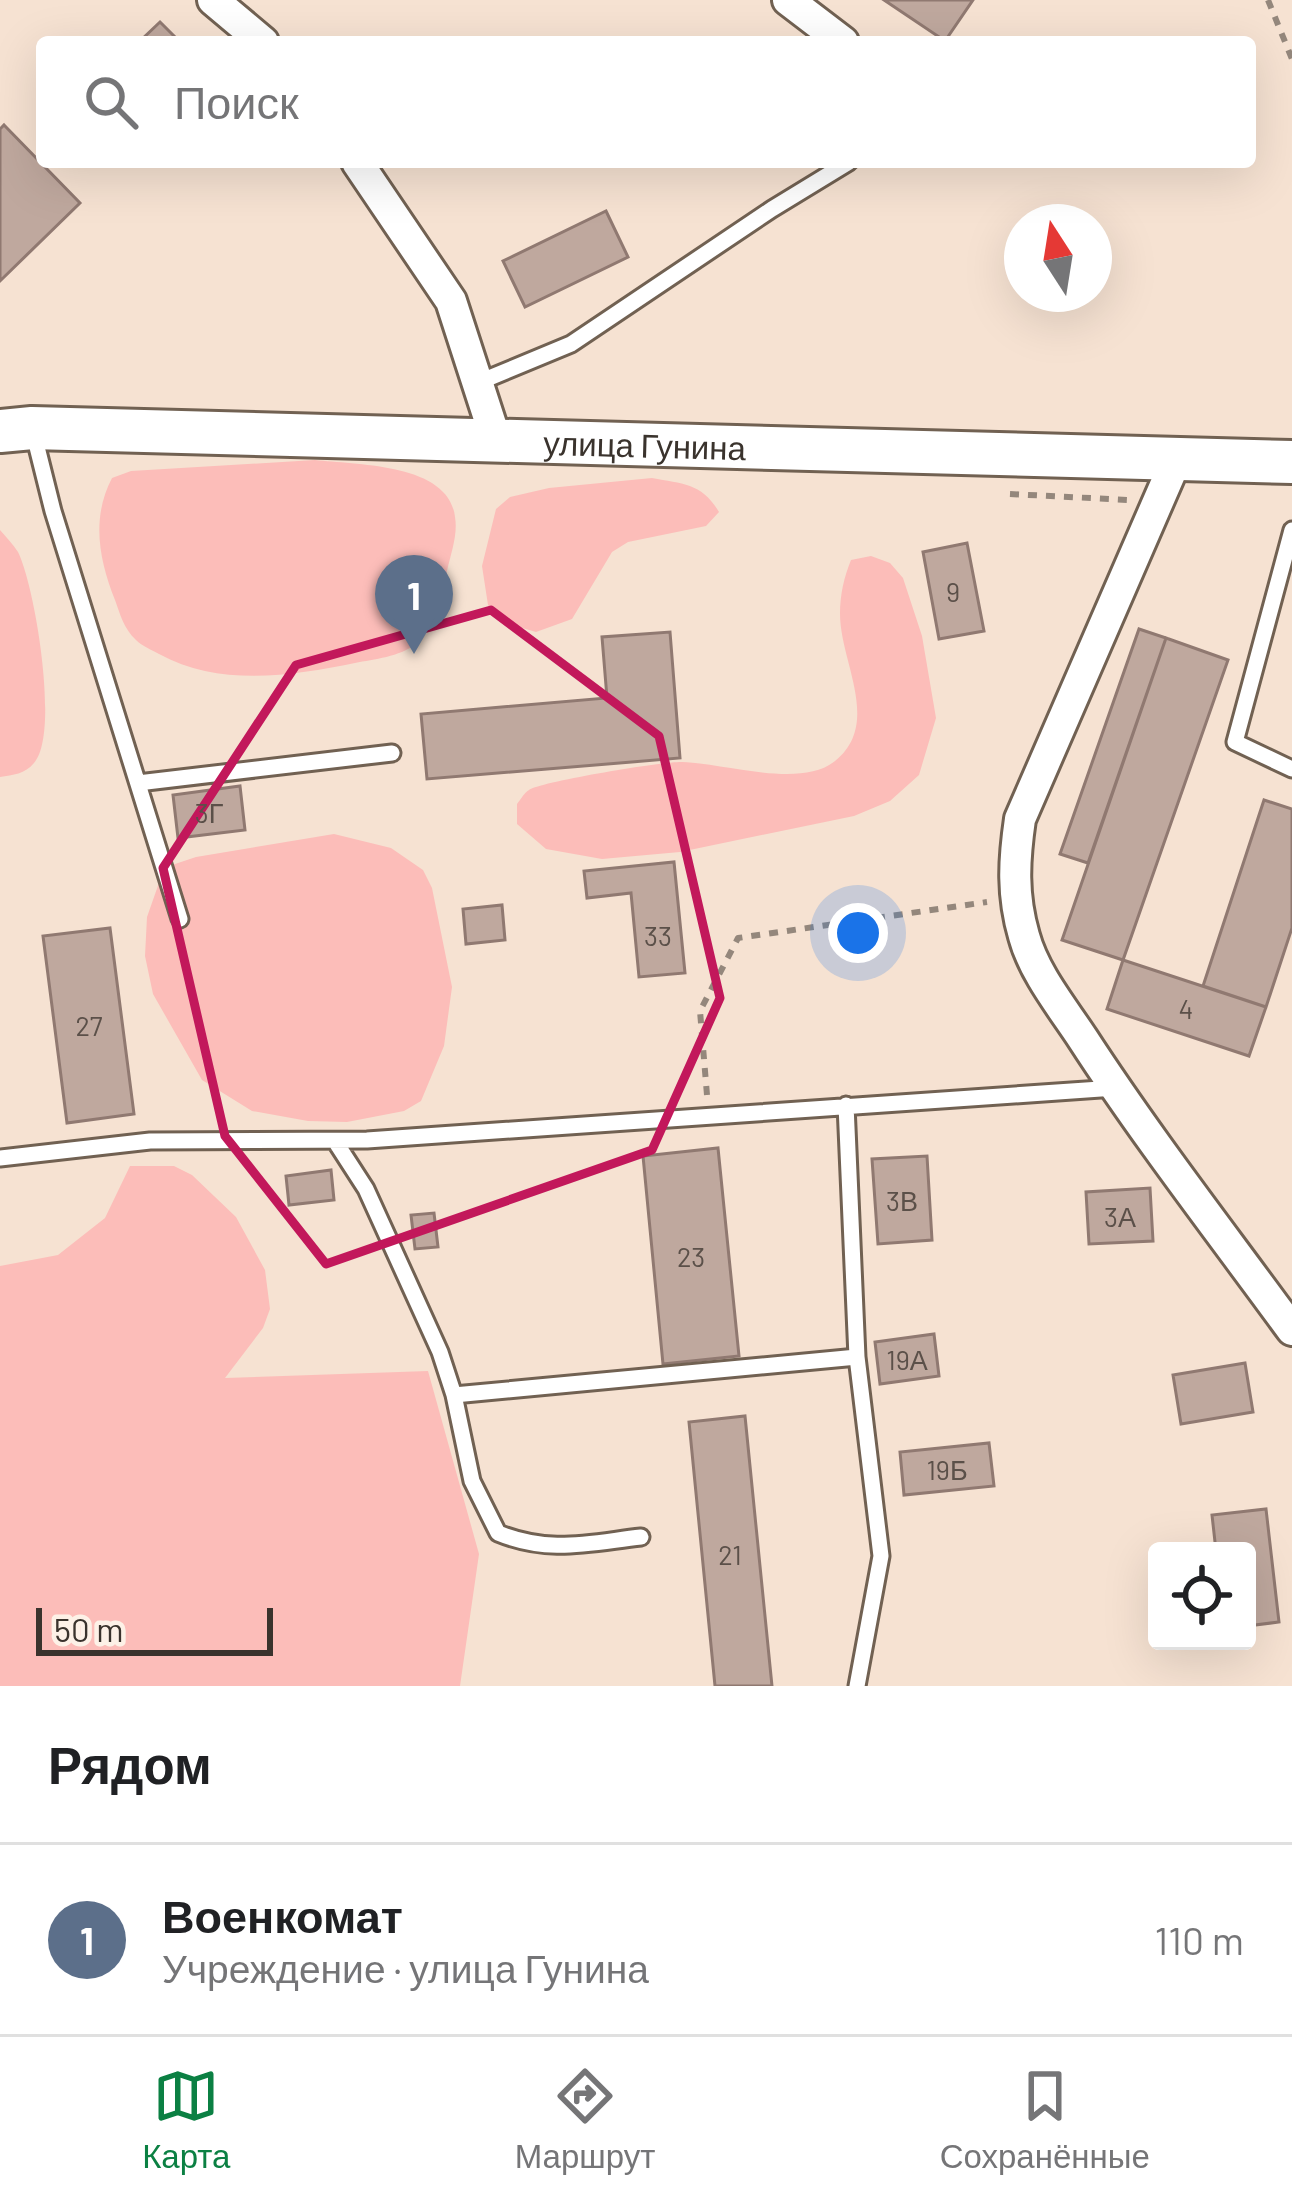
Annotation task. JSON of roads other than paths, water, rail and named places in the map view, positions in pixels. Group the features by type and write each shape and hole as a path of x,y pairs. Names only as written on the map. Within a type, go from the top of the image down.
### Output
{"main road":[{"name":"улица Гунина","path":"16,429 1292,462"}],"street":[{"path":"213,0 256,36"},
{"path":"788,0 835,36"},
{"path":"361,168 451,302 496,440"},
{"path":"1177,458 1021,818 1013,865 1015,898 1025,942 1048,986 1114,1088 1292,1330"}],"lane":[{"path":"477,383 572,344 839,168"},
{"path":"16,429 53,511 180,919"},
{"path":"1292,530 1235,742 1292,769"},
{"path":"138,783 392,753"},
{"path":"0,1158 150,1142 334,1141 607,1126 1114,1088"},
{"path":"846,1105 857,1357 881,1556 857,1686"},
{"path":"334,1141 366,1190 440,1352 472,1480 499,1533 521,1543 553,1548 641,1537"},
{"path":"454,1395 857,1357"}],"place":[{"name":"Военкомат","path":"414,654"}]}
